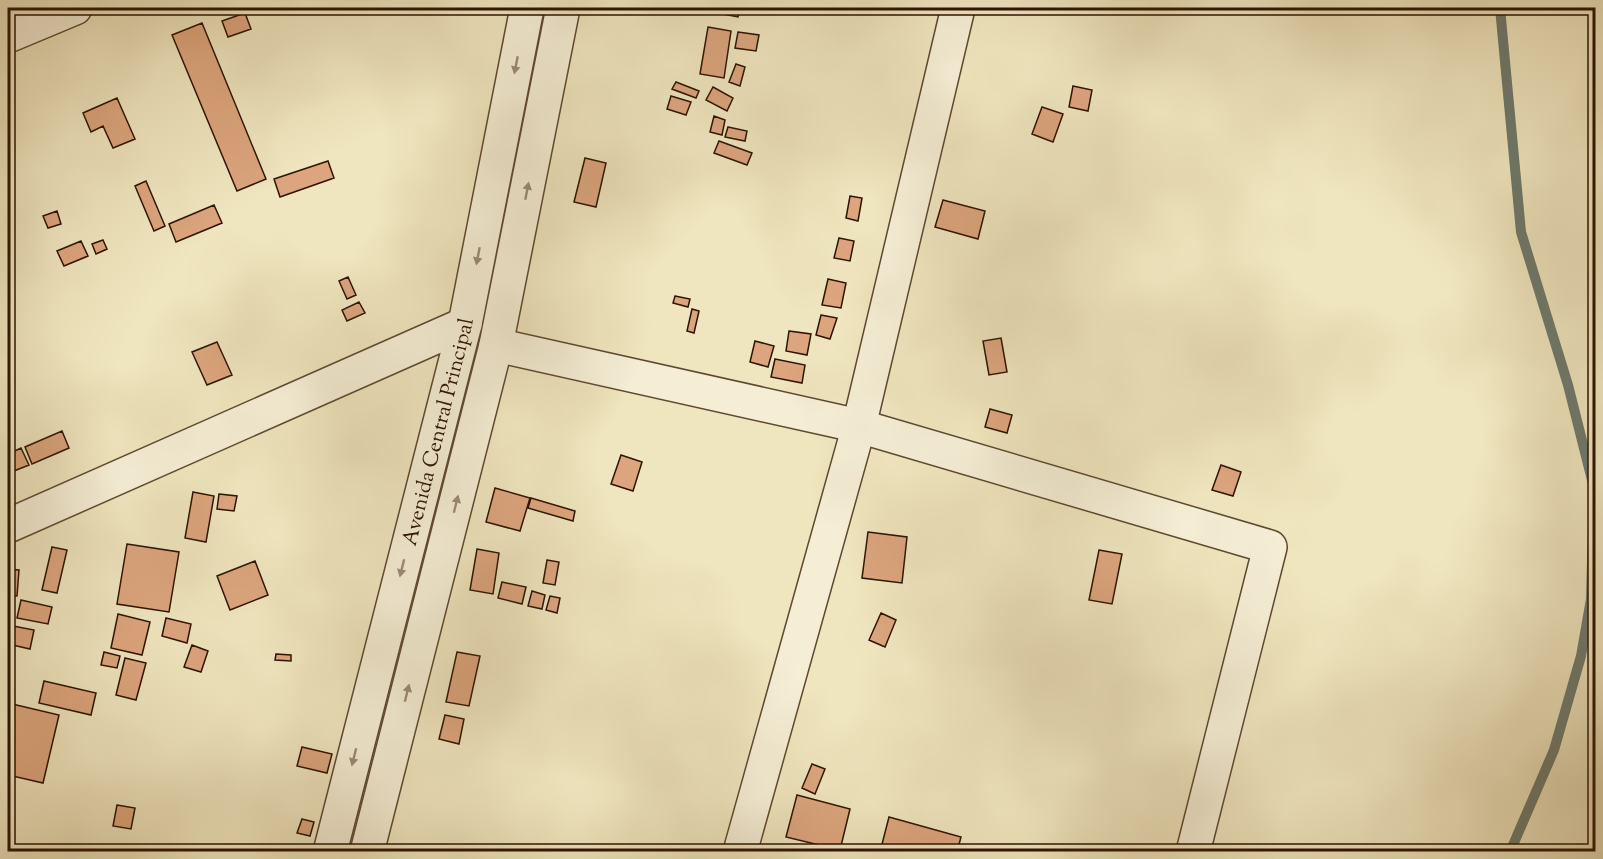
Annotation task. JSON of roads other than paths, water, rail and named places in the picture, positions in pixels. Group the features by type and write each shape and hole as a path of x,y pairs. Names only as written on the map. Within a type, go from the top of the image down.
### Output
{"street":[{"path":"8,36 75,8"},
{"name":"Avenida Central Principal","path":"330,852 465,324 527,8"},
{"name":"Avenida Central Principal","path":"367,852 496,345 563,8"},
{"path":"740,852 859,426 958,8"},
{"path":"8,526 465,324"},
{"path":"496,345 859,426 1270,546 1193,852"}],"waterway":[{"path":"1500,8 1521,232 1568,385 1594,488 1591,599 1581,656 1554,750 1510,852"}]}
